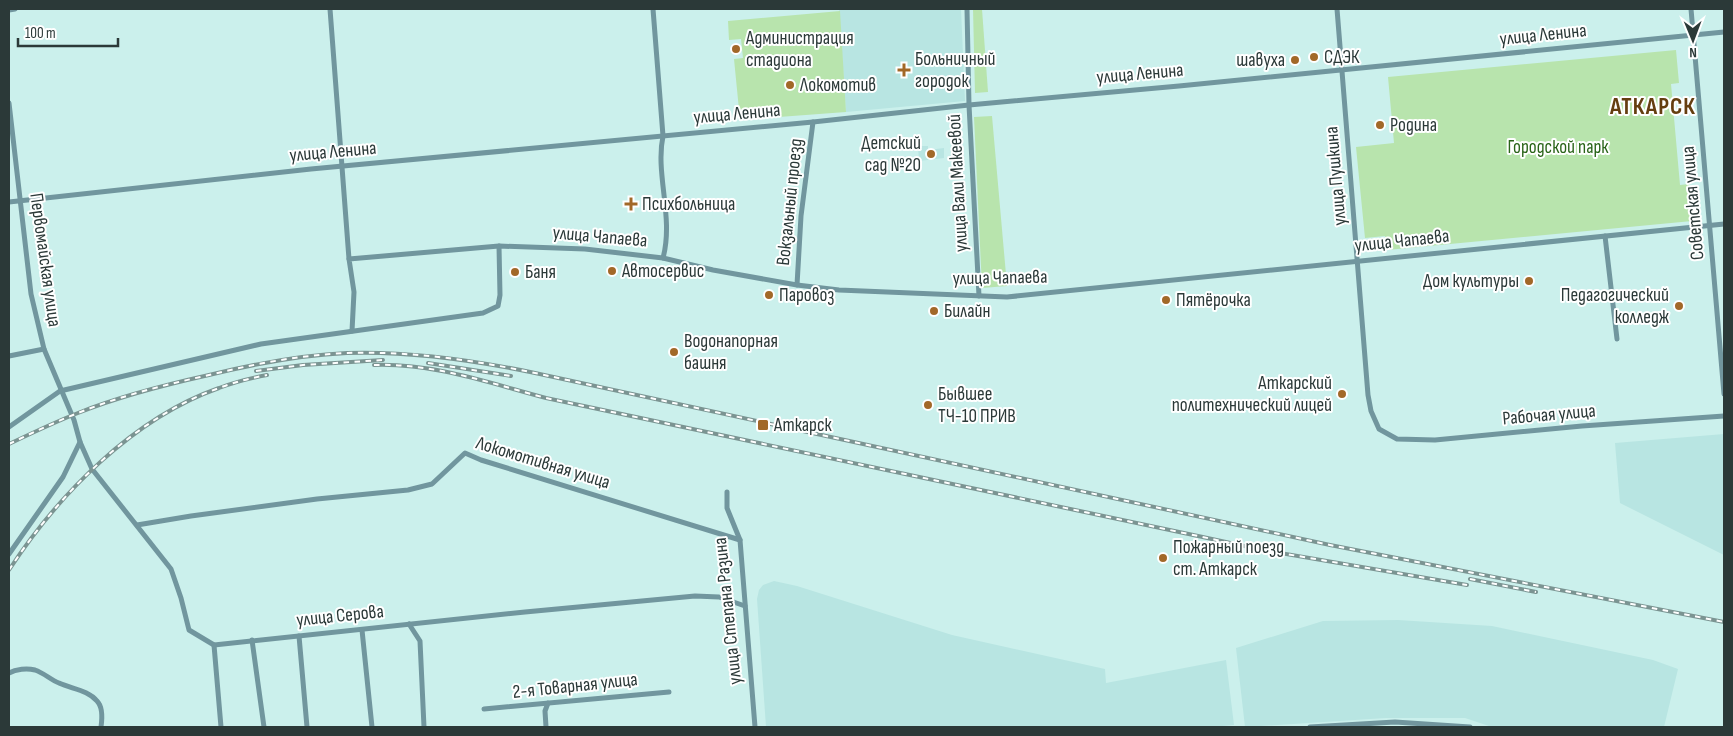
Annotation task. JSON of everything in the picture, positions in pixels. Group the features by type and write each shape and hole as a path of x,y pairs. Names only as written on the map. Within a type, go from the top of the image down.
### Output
{"street":[{"path":"9,10 15,9"},
{"path":"330,9 349,259 354,292 352,331"},
{"path":"653,9 663,136 661,147 667,245 664,258"},
{"name":"улица Вали Макеевой","path":"967,9 969,105 979,296"},
{"name":"улица Пушкина","path":"1338,9 1368,395 1371,411 1379,429"},
{"name":"Советская улица","path":"1691,9 1724,394"},
{"name":"улица Ленина","path":"9,202 343,166 813,122 969,105 1724,32"},
{"name":"Первомайская улица","path":"9,103 31,294 44,349 72,416 80,442"},
{"name":"Вокзальный проезд","path":"797,285 801,216 813,122"},
{"name":"улица Чапаева","path":"349,259 498,246 586,249 664,258 713,270 797,285 839,290 1007,297 1724,224"},
{"path":"1605,236 1617,339"},
{"path":"9,427 60,391 261,344 484,313 498,306 500,295 498,246"},
{"path":"9,356 44,349"},
{"name":"Рабочая улица","path":"1379,429 1397,439 1435,440 1582,426 1724,416"},
{"path":"80,442 92,470 171,569 189,630 214,645 221,727"},
{"path":"9,554 63,477 80,442"},
{"name":"Локомотивная улица","path":"137,525 317,499 408,490 432,484 465,453 481,460 740,540"},
{"name":"улица Степана Разина","path":"727,492 727,508 740,540 755,727"},
{"name":"улица Серова","path":"214,645 695,596 719,597 745,606"},
{"path":"409,624 420,641 424,727"},
{"path":"362,630 372,727"},
{"path":"299,636 308,727"},
{"path":"252,640 264,727"},
{"path":"9,673 14,670 33,670 46,675 57,683 86,693 99,702 102,717 101,727"},
{"name":"2-я Товарная улица","path":"484,709 669,692"},
{"path":"546,727 545,712 548,703"},
{"path":"1310,727 1395,722 1470,727"}],"shaded area":[{"name":"Больничный городок","path":"839,9 961,9 965,101 846,112"},
{"name":"Детский сад №20","path":"918,146 928,146 928,150 944,148 944,158 919,161"},
{"path":"1724,434 1724,555 1620,503 1615,443"},
{"path":"774,581 797,586 952,635 1105,669 1106,683 1226,660 1234,725 1212,727 766,727 757,599 759,590 763,585"},
{"path":"1398,620 1492,626 1653,660 1678,669 1664,727 1492,727 1465,718 1386,718 1245,727 1236,648 1323,621"}],"green space":[{"path":"973,9 982,9 988,92 975,93"},
{"name":"Локомотив","path":"840,11 846,112 740,120 734,59 743,58 741,39 729,40 728,21"},
{"name":"Городской парк","path":"1676,50 1679,83 1671,84 1680,185 1689,184 1692,221 1387,250 1385,236 1365,238 1356,147 1394,143 1388,77"},
{"path":"992,116 1007,286 982,288 974,117"}],"railway":[{"path":"9,444 61,420 110,401 142,391 260,364 295,358 347,353 395,353 442,357 535,373 1330,545 1724,622"},
{"path":"256,371 303,365 383,360"},
{"path":"428,363 511,376"},
{"path":"374,365 418,367 461,375 546,398 1263,550 1467,585"},
{"path":"9,570 50,514 74,487 128,439 187,401 243,380 267,375"},
{"path":"1470,579 1536,592"}],"place":[{"name":"Администрация стадиона","path":"736,49"},
{"name":"СДЭК","path":"1314,57"},
{"name":"шавуха","path":"1295,60"},
{"name":"Больничный городок","path":"904,70"},
{"name":"Локомотив","path":"790,85"},
{"name":"Родина","path":"1380,125"},
{"name":"Детский сад №20","path":"931,154"},
{"name":"Психбольница","path":"631,204"},
{"name":"Автосервис","path":"612,271"},
{"name":"Баня","path":"515,272"},
{"name":"Дом культуры","path":"1529,281"},
{"name":"Паровоз","path":"769,295"},
{"name":"Пятёрочка","path":"1166,300"},
{"name":"Педагогический колледж","path":"1679,306"},
{"name":"Билайн","path":"934,311"},
{"name":"Водонапорная башня","path":"674,352"},
{"name":"Аткарский политехнический лицей","path":"1342,394"},
{"name":"Бывшее ТЧ-10 ПРИВ","path":"928,405"},
{"name":"Аткарск","path":"763,425"},
{"name":"Пожарный поезд ст. Аткарск","path":"1163,558"}],"district":[{"name":"АТКАРСК","path":"1653,106"}]}
